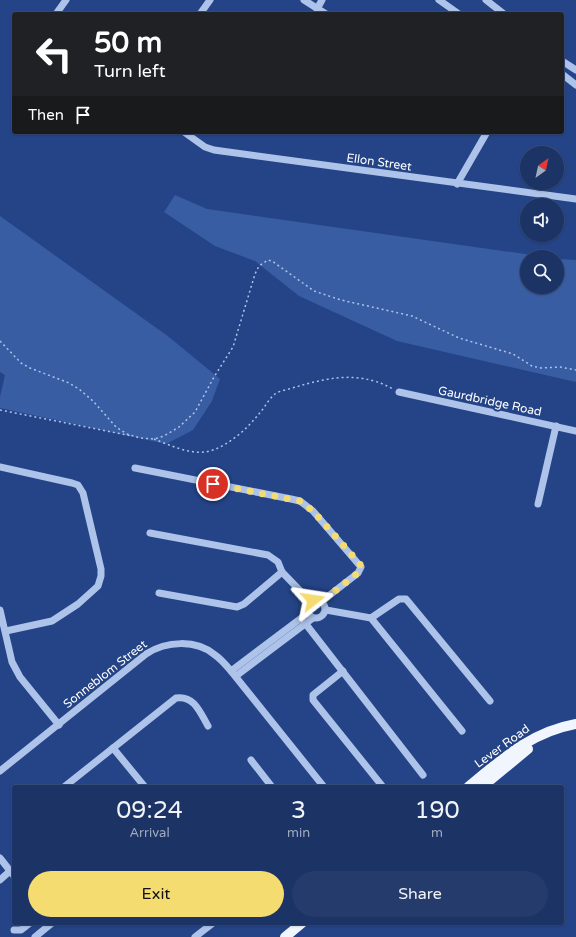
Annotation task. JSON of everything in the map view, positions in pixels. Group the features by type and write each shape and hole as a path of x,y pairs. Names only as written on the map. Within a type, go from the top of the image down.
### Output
{"main road":[{"name":"Lever Road","path":"470,785 507,755 536,736 556,728 576,724"},
{"name":"Lever Road","path":"484,785 514,759 538,742 550,736 576,730"},
{"path":"276,937 290,925"},
{"path":"285,937 300,925"}],"street":[{"path":"57,12 66,0"},
{"path":"201,12 210,0"},
{"path":"304,0 322,12"},
{"path":"317,9 322,0"},
{"path":"439,0 456,12"},
{"path":"486,0 501,12"},
{"path":"564,62 576,70"},
{"path":"564,75 576,84"},
{"name":"Ellon Street","path":"187,134 205,147 214,150 576,199"},
{"path":"457,184 486,134"},
{"name":"Gaurdbridge Road","path":"399,392 576,431"},
{"path":"538,504 556,426"},
{"path":"0,467 66,481 78,486 83,493 101,576 94,591 63,615 52,621 6,631"},
{"path":"135,468 291,499 305,504 313,511 361,567 358,573 322,601"},
{"path":"150,533 264,553 274,558 282,572 310,601"},
{"path":"158,593 237,607 244,604 282,572"},
{"path":"311,616 307,607 310,601 316,599 322,601 326,610"},
{"path":"371,618 399,599 406,599 490,701"},
{"path":"0,610 12,662 16,670 59,725"},
{"path":"233,673 311,616 320,618 326,610"},
{"path":"326,610 371,618 462,731"},
{"path":"261,653 305,623 311,616"},
{"path":"305,623 423,775"},
{"name":"Sonneblom Street","path":"0,771 146,654 154,649 166,645 188,644 206,649 215,655 233,673 322,785"},
{"path":"343,671 313,695 313,700 381,785"},
{"path":"67,785 176,698 183,697 191,700 208,726"},
{"path":"113,748 143,785"},
{"path":"251,760 270,785"},
{"path":"0,858 12,873 0,880"},
{"path":"14,930 21,930 27,925"},
{"path":"35,937 50,925"},
{"path":"195,937 210,925"}],"path":[{"path":"154,439 164,436 179,427 195,412 214,377 233,347 255,274 259,266 268,260 272,261 314,291 341,300 412,316 459,338 513,354 532,366 541,368 560,367 576,370"},
{"path":"0,341 21,363 30,368 69,382 93,401 116,427 127,434 140,438"},
{"path":"0,410 140,438 154,439 192,451 205,452 216,448 237,435 256,417 273,395 278,392 331,377 367,379 382,383 399,392"}],"shaded area":[{"path":"175,195 207,209 520,253 520,294 564,294 564,259 576,260 576,382 397,341 299,296 255,261 215,246 164,212"},
{"path":"0,216 169,337 220,379 212,401 193,430 166,444 0,408 0,397 5,375 0,372"}],"route":[{"path":"213,484 300,501 313,511 360,564 361,569 358,573 322,601 316,599 313,600"}]}
